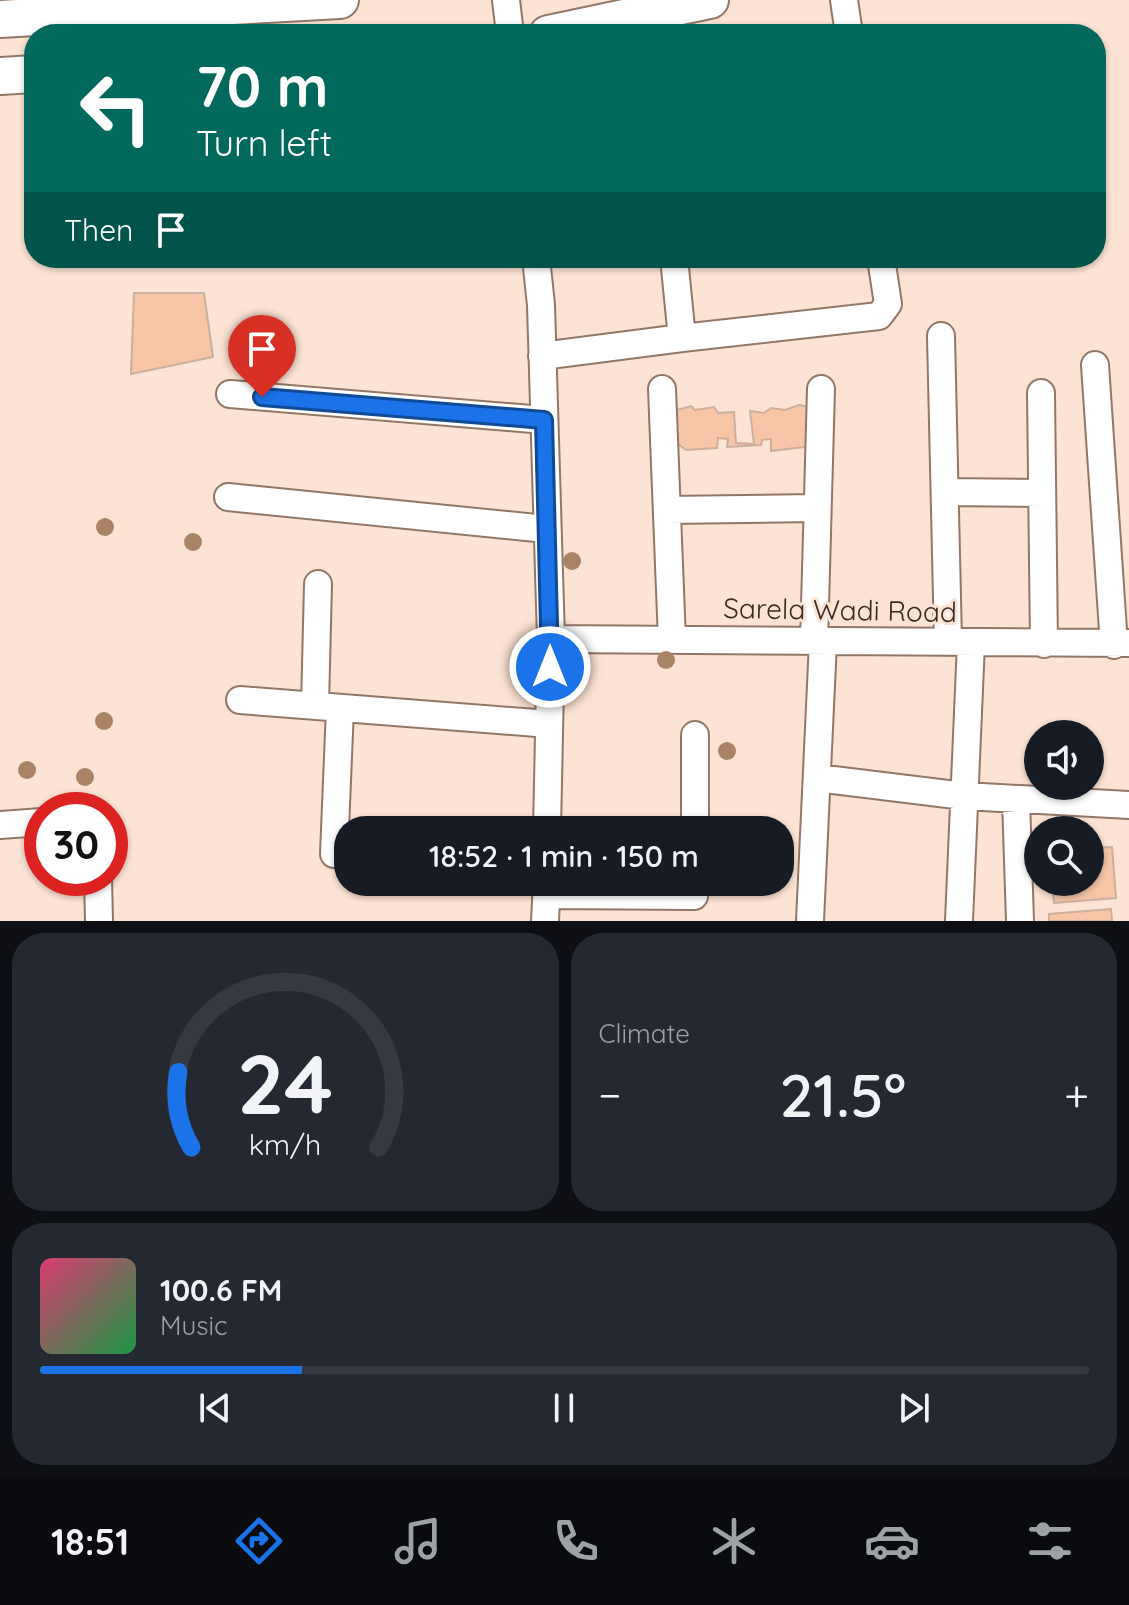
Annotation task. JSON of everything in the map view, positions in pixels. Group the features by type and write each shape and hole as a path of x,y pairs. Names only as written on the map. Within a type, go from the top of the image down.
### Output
{"street":[{"path":"0,19 340,0"},
{"path":"506,0 509,24"},
{"path":"648,24 710,0"},
{"path":"844,0 848,24"},
{"path":"0,76 24,75"},
{"path":"537,268 551,639 547,816"},
{"path":"675,268 682,338"},
{"path":"542,356 879,316 888,304 883,268"},
{"path":"941,336 946,492 960,642 964,796 959,921"},
{"path":"1095,365 1122,644"},
{"path":"662,389 672,640"},
{"path":"810,921 817,778 817,508 821,389"},
{"path":"1041,393 1044,644"},
{"path":"230,394 544,420"},
{"path":"946,492 1042,493"},
{"path":"228,497 546,529"},
{"path":"667,510 817,508"},
{"path":"318,584 334,854"},
{"name":"Sarela Wadi Road","path":"551,639 1122,644"},
{"path":"240,700 549,724"},
{"path":"695,735 695,816"},
{"path":"817,778 964,796 1129,805"},
{"path":"1016,800 1020,921"},
{"path":"0,825 24,823"},
{"path":"98,896 99,921"},
{"path":"546,899 694,900"}],"building":[{"path":"134,293 204,293 213,357 131,374"},
{"path":"799,405 811,407 808,442 804,447 771,451 771,439 762,440 761,445 727,447 728,439 718,438 717,448 686,450 675,442 673,411 691,406 695,410 714,407 718,413 734,412 736,443 754,444 750,411 764,413 771,408 785,410"},
{"path":"1104,847 1112,847 1116,898 1054,903 1053,896 1104,896"},
{"path":"1111,909 1112,921 1049,921 1049,914"}],"route":[{"path":"262,397 544,420 550,667"}]}
